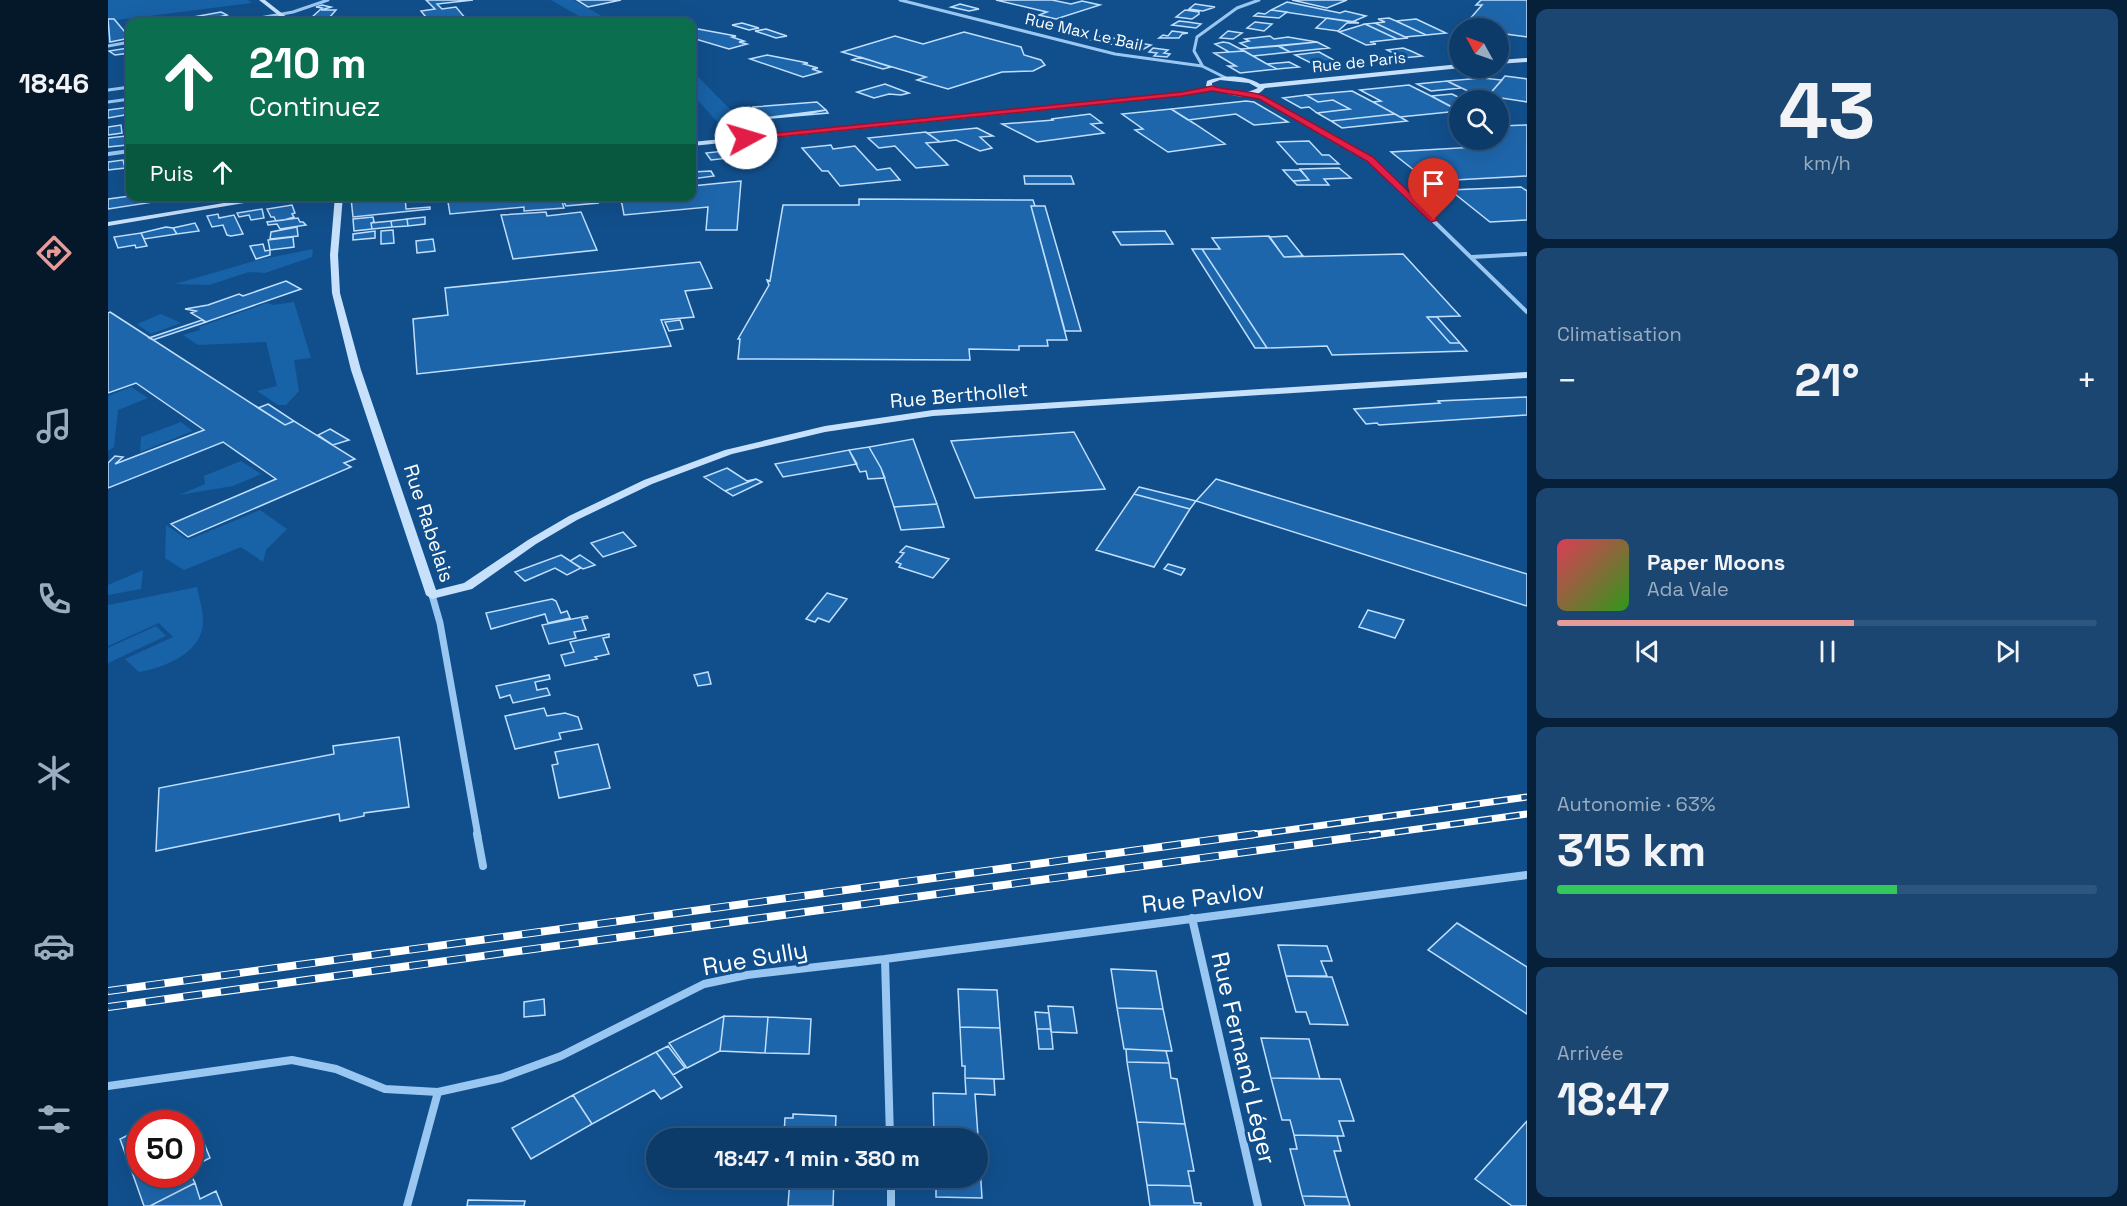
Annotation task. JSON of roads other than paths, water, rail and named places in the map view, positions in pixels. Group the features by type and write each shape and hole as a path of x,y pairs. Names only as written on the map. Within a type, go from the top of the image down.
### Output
{"street":[{"path":"261,0 285,18"},
{"path":"262,18 281,15 328,0"},
{"name":"Rue Max Le Bail","path":"900,0 1114,54 1202,66 1226,78"},
{"path":"1202,66 1194,51 1197,37 1237,8 1259,0"},
{"path":"108,46 126,43"},
{"path":"1509,61 1527,60"},
{"name":"Rue de Paris","path":"1262,86 1449,67"},
{"path":"696,144 1182,94 1212,88 1234,94 1252,93 1261,90 1262,86 1243,79 1226,78 1209,81 1208,84 1212,88"},
{"path":"108,90 126,88"},
{"path":"1252,93 1331,135 1370,159 1527,312"},
{"path":"108,102 126,100"},
{"path":"108,154 126,152"},
{"path":"108,224 252,201"},
{"name":"Rue Rabelais","path":"339,201 334,255 336,293 357,370 440,623 483,866"},
{"path":"1472,257 1527,254"},
{"name":"Rue Berthollet","path":"432,595 468,586 552,530 648,482 729,452 825,429 933,413 1527,375"},
{"name":"Rue Pavlov","path":"885,959 1527,875"},
{"name":"Rue Fernand Léger","path":"1192,918 1258,1206"},
{"path":"885,959 890,1128"},
{"name":"Rue Sully","path":"108,1086 292,1060 336,1069 385,1089 438,1092 501,1078 561,1056 704,984 747,975 885,959"},
{"path":"407,1206 438,1092"},
{"path":"891,1188 891,1206"}],"railway":[{"path":"1244,836 1527,797"},
{"path":"1367,836 1527,814"},
{"path":"108,991 1255,834"},
{"path":"108,1007 1378,834"}]}
